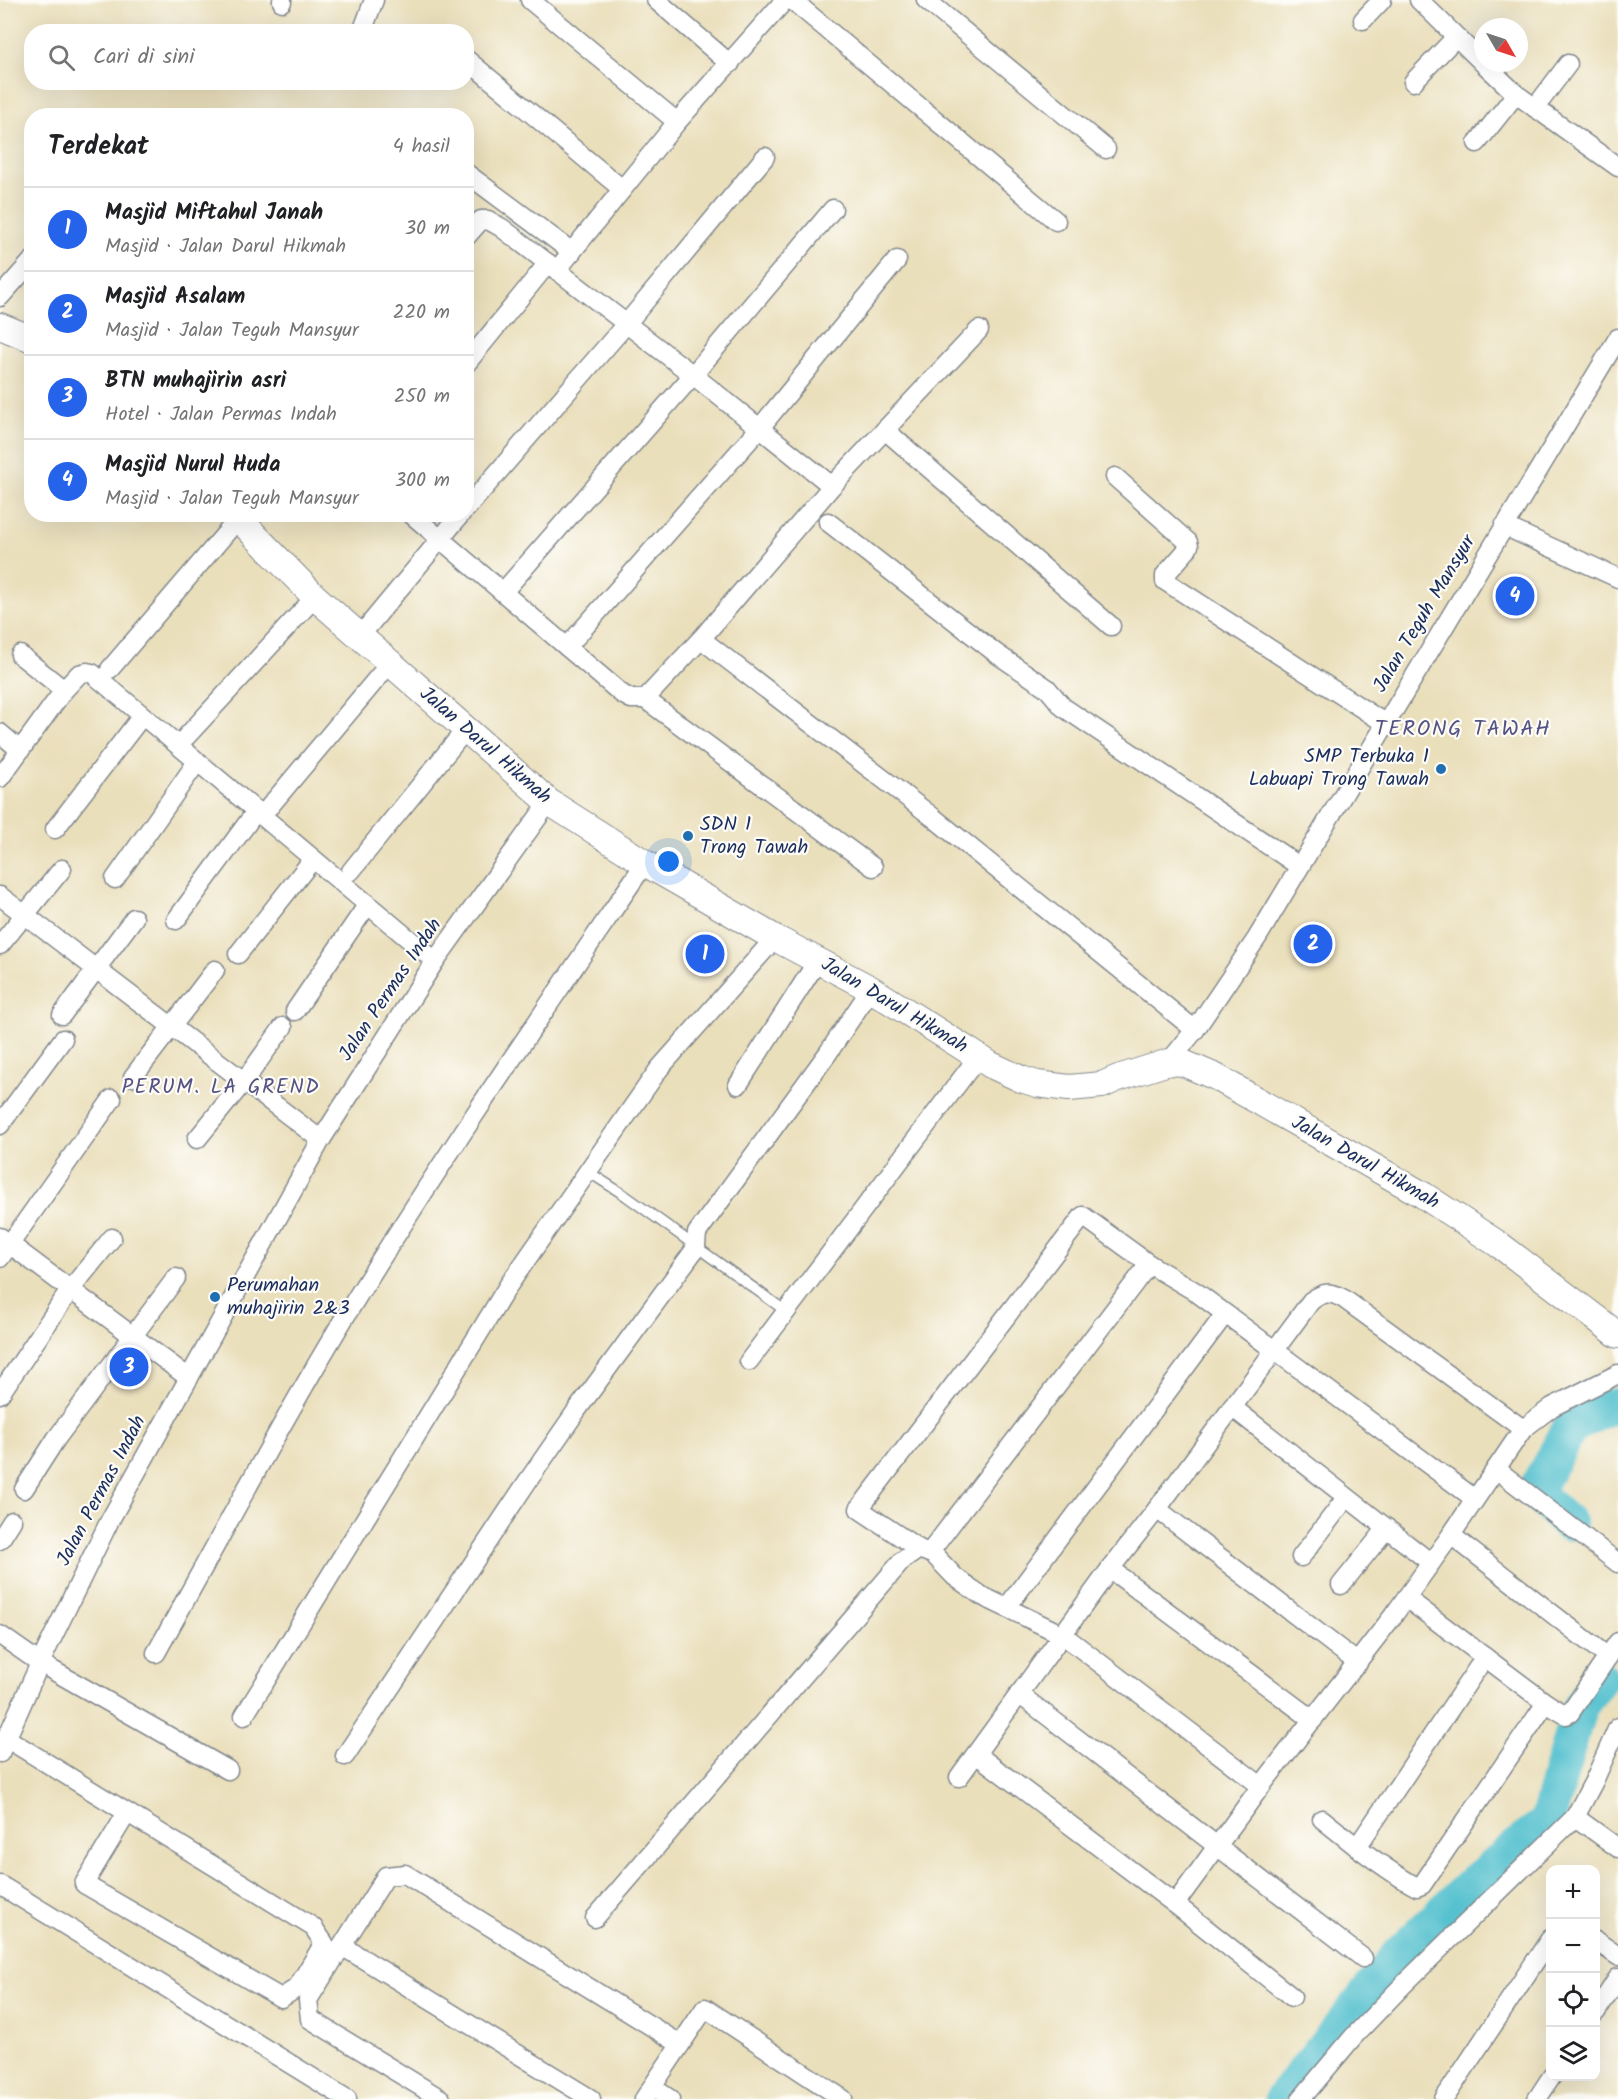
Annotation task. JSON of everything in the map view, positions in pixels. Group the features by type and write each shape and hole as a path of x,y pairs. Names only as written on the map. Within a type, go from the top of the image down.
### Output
{"street":[{"path":"365,24 374,0"},
{"path":"530,0 677,122"},
{"path":"656,0 730,64"},
{"path":"474,355 552,267 572,252 677,122 785,0"},
{"path":"792,0 1056,221"},
{"path":"926,0 1106,149"},
{"path":"1363,20 1382,0"},
{"path":"1419,0 1474,54"},
{"path":"1413,82 1456,37"},
{"path":"1535,108 1568,64"},
{"path":"474,66 622,189"},
{"path":"1493,72 1535,108 1615,159"},
{"path":"1477,143 1516,94"},
{"path":"474,500 627,323 765,157"},
{"path":"474,179 572,252"},
{"path":"503,592 693,375 833,209"},
{"path":"474,228 482,220 488,220 502,228 627,323 832,486"},
{"path":"567,647 759,429 897,260"},
{"path":"0,297 24,270"},
{"path":"0,326 24,336"},
{"path":"645,699 701,639 832,486 979,330"},
{"name":"Jalan Teguh Mansyur","path":"1168,1062 1195,1030 1251,947 1618,338"},
{"path":"885,430 1111,626"},
{"path":"1115,477 1188,542 1187,550 1165,575 1166,581 1386,724"},
{"path":"110,669 232,522"},
{"name":"Jalan Darul Hikmah","path":"241,522 315,597 549,802 645,863 775,938 871,989 978,1057 1021,1079 1037,1084 1069,1088 1102,1085 1168,1062 1183,1063 1216,1077 1423,1195 1501,1246 1618,1335"},
{"path":"421,522 622,694 631,699 645,699 873,867"},
{"path":"360,636 454,522"},
{"path":"828,522 997,654 1047,688 1063,707 1299,866"},
{"path":"1504,526 1618,578"},
{"path":"186,737 315,597"},
{"path":"701,639 933,818 1195,1030"},
{"path":"20,655 64,690"},
{"path":"176,920 264,808 390,663"},
{"path":"0,778 64,690 80,674 92,673 197,762 264,808 313,859 435,961"},
{"path":"55,829 142,716"},
{"path":"351,871 466,729"},
{"path":"0,733 20,750"},
{"path":"115,879 197,762"},
{"name":"Jalan Permas Indah","path":"3,1746 39,1663 110,1520 321,1140 435,961 549,802"},
{"path":"238,954 313,859"},
{"path":"156,1653 274,1439 351,1308 465,1128 645,863"},
{"path":"0,945 62,869"},
{"path":"0,896 321,1140"},
{"path":"295,1011 368,904"},
{"path":"62,1015 134,918"},
{"path":"244,1716 508,1286 658,1069 775,938"},
{"path":"738,1086 818,960"},
{"path":"133,1077 215,970"},
{"path":"345,1756 525,1485 696,1246 697,1233 828,1053 871,989"},
{"path":"197,1139 245,1080 283,1027"},
{"path":"0,1125 63,1040"},
{"path":"749,1360 978,1057"},
{"path":"112,1099 3,1246 70,1290 189,1378"},
{"path":"1261,1786 1063,1635 969,1587 925,1551 859,1509 1083,1216 1149,1264 1196,1292 1272,1351 1475,1499"},
{"path":"0,1394 70,1290 111,1238"},
{"path":"595,1918 894,1570 911,1553 925,1551 1149,1264"},
{"path":"24,1489 56,1439 176,1278"},
{"path":"959,1777 1272,1351 1311,1301 1325,1292 1336,1294 1523,1429"},
{"path":"1007,1606 1225,1314"},
{"path":"1175,1904 1261,1786 1406,1598 1523,1429 1552,1407 1618,1374"},
{"path":"1232,1407 1431,1563"},
{"path":"1496,1469 1618,1563"},
{"path":"1301,1557 1346,1498"},
{"path":"1157,1509 1358,1663"},
{"path":"0,1540 12,1521"},
{"path":"1341,1585 1387,1528"},
{"path":"1406,1598 1563,1714 1570,1713 1613,1649 1451,1535"},
{"path":"1110,1569 1313,1720"},
{"path":"0,1635 39,1663 228,1770"},
{"path":"1357,1847 1485,1657"},
{"path":"1019,1694 1363,1958"},
{"path":"1322,1819 1407,1882 1417,1887 1422,1885 1546,1702"},
{"path":"1301,2099 1353,2037 1404,1984 1575,1817 1618,1727"},
{"path":"3,1746 127,1813 313,1927 324,1943 297,1988 281,1998 84,1884 127,1813"},
{"path":"976,1754 1175,1904 1292,1997"},
{"path":"1575,1817 1618,1848"},
{"path":"441,2099 310,2019 308,2000 386,1876 405,1874 680,2044"},
{"path":"0,1885 347,2099"},
{"path":"1600,1944 1618,1956"},
{"path":"342,1946 591,2099"},
{"path":"1443,2099 1546,1946"},
{"path":"1600,2006 1618,1978"},
{"path":"670,2099 648,2093 705,2008 843,2099"},
{"path":"1538,2099 1549,2081"}],"lane":[{"path":"587,1171 627,1196 786,1312"}],"waterway":[{"path":"1568,1523 1534,1492 1571,1427 1608,1407 1618,1406"},
{"path":"1282,2099 1399,1954 1473,1883 1547,1822 1579,1708 1600,1678"}],"place":[{"name":"Masjid Nurul Huda","path":"1515,596"},
{"name":"SMP Terbuka 1 Labuapi Trong Tawah","path":"1441,769"},
{"name":"SDN 1 Trong Tawah","path":"688,836"},
{"name":"Masjid Asalam","path":"1313,944"},
{"name":"Masjid Miftahul Janah","path":"705,954"},
{"name":"Perumahan muhajirin 2&3","path":"215,1297"},
{"name":"BTN muhajirin asri","path":"129,1367"}],"district":[{"name":"TERONG TAWAH","path":"1463,729"},
{"name":"PERUM. LA GREND","path":"221,1087"}]}
